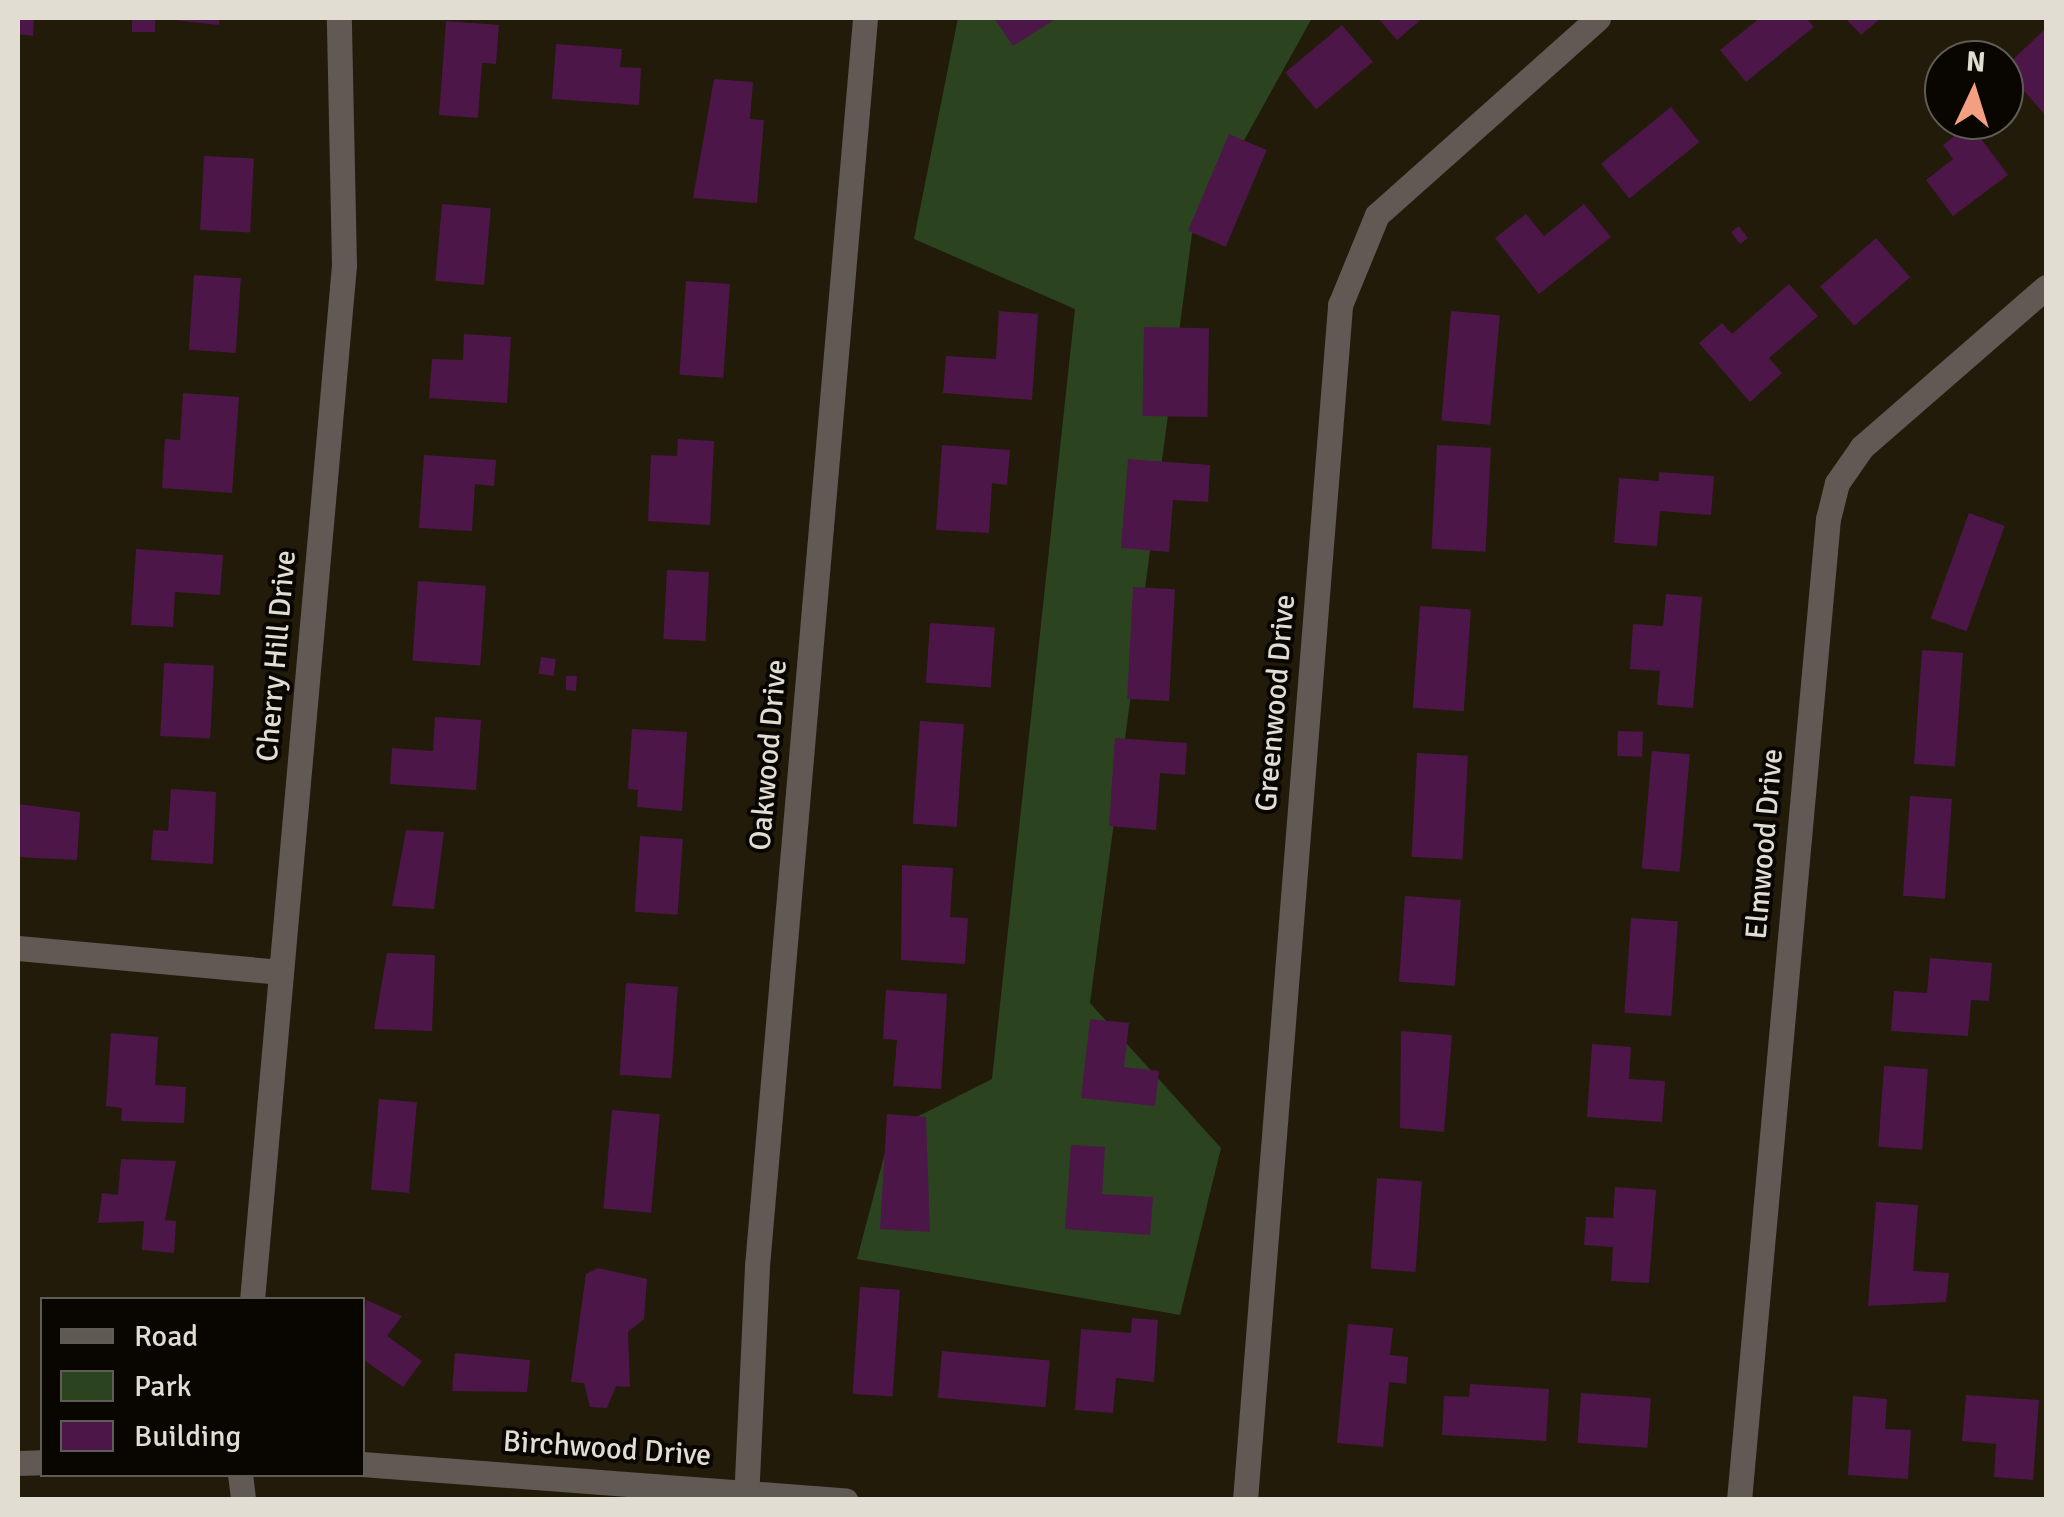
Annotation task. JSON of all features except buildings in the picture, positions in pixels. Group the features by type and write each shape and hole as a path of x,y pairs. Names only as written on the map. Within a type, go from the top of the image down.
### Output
{"street":[{"name":"Cherry Hill Drive","path":"252,1297 344,265 338,18"},
{"name":"Oakwood Drive","path":"746,1496 866,18"},
{"name":"Greenwood Drive","path":"1245,1500 1340,306 1376,215 1598,18"},
{"name":"Elmwood Drive","path":"1739,1500 1832,501 1862,447 2046,286"},
{"path":"18,948 281,972"},
{"name":"Birchwood Drive","path":"365,1464 746,1496 846,1500"}],"green space":[{"path":"958,18 1312,18 1192,234 1090,1003 1221,1148 1180,1315 857,1259 891,1130 992,1079 1075,309 914,239"}]}
